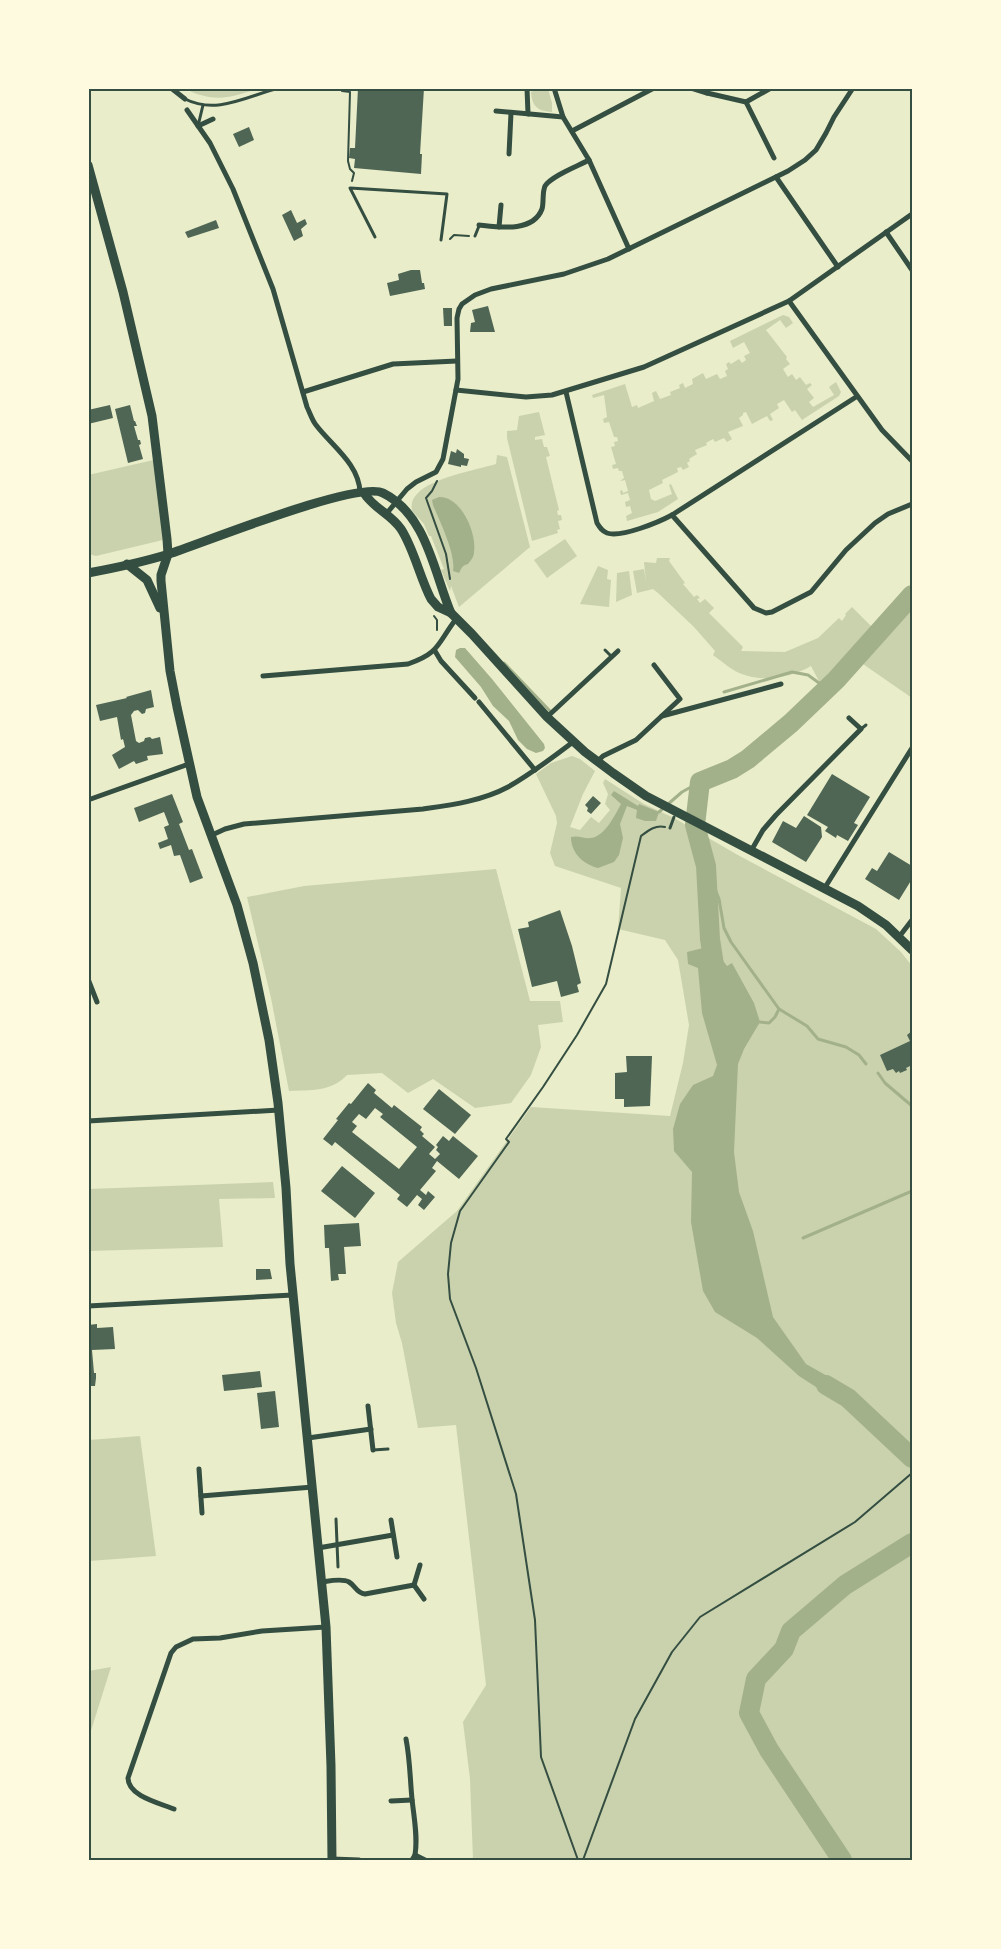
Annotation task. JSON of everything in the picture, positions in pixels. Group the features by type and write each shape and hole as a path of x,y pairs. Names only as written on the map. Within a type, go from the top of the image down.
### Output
{"main road":[{"path":"88,165 123,292 152,416 168,554 161,574 170,671 189,764 197,798 242,922 269,1040 279,1110 294,1295 326,1627 332,1766 332,1860"},
{"path":"88,573 168,554 332,497 376,490 397,502 422,533 454,616"},
{"path":"362,492 387,513 401,530 431,599 438,607 454,616 547,717 597,762 674,814 752,850 858,906 886,925 912,950"},
{"path":"128,564 147,580 164,612"}],"street":[{"path":"171,88 185,99"},
{"path":"526,88 528,114"},
{"path":"554,88 563,117 589,160 629,249"},
{"path":"572,131 654,88"},
{"path":"691,88 746,102 771,88"},
{"path":"387,513 416,482 438,469 443,459 458,379 459,309 467,300 491,289 579,269 608,259 776,177 805,160 816,150 853,88"},
{"path":"746,102 774,158"},
{"path":"187,110 224,168 273,289 314,423 356,474 362,492"},
{"path":"496,111 563,117"},
{"path":"509,154 511,112"},
{"path":"198,126 213,119"},
{"path":"479,225 522,226 542,209 546,184 589,160"},
{"path":"776,177 838,267"},
{"path":"499,227 501,205"},
{"path":"456,390 526,397 566,392 644,367 789,301 912,214"},
{"path":"886,232 912,270"},
{"path":"789,301 856,397 893,443 912,461"},
{"path":"303,392 393,364 457,361"},
{"path":"566,392 597,523 606,533 613,534 646,526 672,515 856,397"},
{"path":"672,515 754,608 766,612 780,608 811,592 846,550 875,523 888,514 912,504"},
{"path":"263,676 408,664 425,658 435,651 454,616"},
{"path":"435,651 441,661 535,770"},
{"path":"547,717 618,651"},
{"path":"597,762 603,756 636,740 680,699 654,665"},
{"path":"661,716 781,684"},
{"path":"752,850 763,830 776,815 861,729 849,718"},
{"path":"212,835 244,824 452,805 507,788 573,742"},
{"path":"824,889 912,748"},
{"path":"88,800 189,764"},
{"path":"899,937 912,920"},
{"path":"88,979 97,1002"},
{"path":"88,1121 279,1110"},
{"path":"88,1306 294,1295"},
{"path":"368,1406 373,1450"},
{"path":"308,1438 370,1429"},
{"path":"199,1469 202,1513"},
{"path":"201,1496 313,1486"},
{"path":"391,1520 397,1557"},
{"path":"318,1548 393,1535"},
{"path":"414,1585 420,1565"},
{"path":"322,1582 342,1580 348,1582 358,1593 365,1594 414,1585"},
{"path":"414,1585 424,1599"},
{"path":"174,1809 134,1792 128,1784 128,1778 171,1653 176,1647 193,1639 220,1638 262,1630 326,1627"},
{"path":"406,1739 410,1755 416,1839 414,1858 424,1860"},
{"path":"391,1801 412,1800"},
{"path":"332,1860 359,1860"}],"lane":[{"path":"185,99 203,105 228,104 279,88"},
{"path":"198,126 203,105"},
{"path":"375,237 350,188 447,194 441,240"},
{"path":"475,236 479,225"},
{"path":"605,650 612,657"},
{"path":"861,729 866,724"},
{"path":"670,828 674,814"},
{"path":"373,1450 388,1449"},
{"path":"336,1520 338,1567"}],"path":[{"path":"342,88 342,91 350,92 348,161 354,173"},
{"path":"450,239 454,235 464,236"},
{"path":"438,479 426,498 446,554 449,570"},
{"path":"578,1860 541,1758 535,1620 516,1494 476,1368 450,1299 449,1264 451,1243 460,1211 509,1142 506,1139 543,1088 606,984 642,836 651,828 659,826 670,828"},
{"path":"583,1860 635,1719 672,1652 700,1617 855,1522 912,1473"}],"shaded area":[{"path":"539,88 548,89 552,112 543,111 534,105 531,92"},
{"path":"185,89 256,89 220,98 204,96"},
{"path":"783,315 789,317 793,323 786,328 780,320 766,330 787,357 790,364 783,369 788,377 792,374 796,380 800,377 806,385 810,383 812,385 807,389 814,398 809,402 813,407 834,395 829,387 836,382 841,392 839,396 802,420 795,410 792,412 784,400 777,404 779,408 770,414 773,420 770,421 767,416 752,424 746,412 743,413 739,418 743,426 728,432 732,439 727,442 724,438 715,442 713,439 706,443 707,445 695,450 697,454 687,463 689,467 683,470 681,467 677,468 678,472 649,490 651,499 655,501 672,494 669,485 671,484 678,499 658,512 627,521 626,516 632,513 630,506 626,507 625,502 630,500 628,493 621,495 620,491 622,490 623,493 628,491 625,480 620,481 624,478 622,471 618,468 613,469 612,465 616,464 611,447 615,446 614,442 618,441 617,437 614,437 609,422 604,423 603,419 607,417 604,395 593,398 592,395 625,384 632,407 637,405 638,408 654,401 652,393 656,391 660,399 671,395 670,392 680,388 679,385 683,383 685,388 693,384 692,379 703,373 706,379 717,374 720,379 727,376 726,364 739,359 742,363 746,360 744,356 750,353 744,342 733,348 730,341"},
{"path":"539,412 545,435 535,437 535,440 542,439 544,447 547,447 550,456 546,457 559,510 557,511 562,520 558,521 560,529 557,530 558,533 532,541 507,431 517,430 519,416"},
{"path":"497,455 507,457 530,547 459,607 451,586 450,591 441,570 444,569 431,536 412,511 412,502 417,494 432,483 496,464"},
{"path":"158,459 167,539 96,556 89,554 88,475"},
{"path":"439,497 447,498 461,509 473,535 473,555 459,573 453,571 450,547 433,505 432,500"},
{"path":"565,539 577,556 547,578 534,560"},
{"path":"657,558 670,558 669,561 685,583 683,584 694,597 697,595 700,598 697,599 700,603 705,599 714,608 709,613 743,647 741,651 785,652 818,638 839,618 842,621 852,607 875,630 821,685 811,666 782,677 761,678 741,674 713,655 715,651 694,627 653,589 637,593 633,571 644,569 646,581 644,562 656,563"},
{"path":"598,566 608,570 607,579 611,580 609,607 580,604"},
{"path":"629,571 632,595 616,602 617,573"},
{"path":"912,609 912,698 863,664"},
{"path":"465,648 492,679 544,744 543,751 536,753 527,749 518,740 509,721 493,706 481,687 455,657 456,650"},
{"path":"572,756 580,759 595,771 570,827 580,830 591,817 599,823 610,810 605,804 608,794 603,783 605,779 644,804 674,818 876,929 901,952 912,966 912,1860 473,1860 470,1779 463,1722 486,1685 456,1425 418,1428 392,1293 398,1262 457,1211 531,1107 670,1116 683,1063 689,1025 678,960 665,940 618,929 621,888 555,866 550,853 557,823 556,816 536,774 551,763"},
{"path":"614,791 638,806 639,804 659,812 656,821 645,821 636,818 637,810 627,806 620,824 623,838 619,855 614,862 598,868 587,864 579,857 573,848 571,837 591,838 605,829 621,804 611,795"},
{"path":"496,869 530,1001 560,1001 563,1022 538,1025 541,1047 531,1075 511,1103 475,1108 433,1079 408,1093 382,1073 347,1075 341,1081 327,1087 289,1091 271,998 247,897 304,886"},
{"path":"710,939 721,948 718,954 727,966 732,963 754,1003 760,1022 738,1064 734,1152 739,1192 753,1231 773,1317 806,1364 829,1377 836,1388 848,1398 830,1396 799,1376 757,1338 715,1312 703,1291 691,1222 692,1172 674,1151 673,1129 680,1104 693,1085 713,1076 717,1065 702,1013 698,968 688,964 687,952 707,947"},
{"path":"273,1182 275,1198 219,1199 223,1247 89,1251 89,1189"},
{"path":"140,1436 156,1556 89,1561 89,1440"},
{"path":"111,1667 89,1737 89,1671"}],"building":[{"path":"358,88 424,88 421,174 354,168 355,159 349,158 350,148 355,148"},
{"path":"249,127 254,140 239,147 233,134"},
{"path":"291,210 297,223 305,219 307,224 301,229 303,236 294,241 282,215"},
{"path":"216,220 219,228 188,238 185,232"},
{"path":"420,270 425,289 390,296 387,283 399,280 398,274"},
{"path":"488,306 495,332 470,332 471,323 475,322 472,310"},
{"path":"443,308 452,308 452,326 444,326"},
{"path":"110,405 113,418 88,424 88,410"},
{"path":"130,405 137,426 134,426 138,440 140,440 143,459 128,463 115,409"},
{"path":"457,449 464,454 464,458 469,459 467,466 448,464 451,451 456,453"},
{"path":"151,690 154,707 146,709 142,714 138,710 134,711 131,715 136,741 139,743 145,738 160,737 163,754 147,756 148,760 136,764 134,761 119,769 112,755 125,747 123,739 121,740 117,717 100,721 96,705"},
{"path":"832,774 870,797 854,823 858,825 848,841 837,835 836,838 825,831 828,827 807,815"},
{"path":"172,794 183,822 179,824 203,878 190,883 180,855 174,856 171,845 160,849 158,843 168,839 164,827 169,825 164,812 139,822 134,808"},
{"path":"593,796 601,803 591,814 585,805"},
{"path":"804,816 821,827 822,837 806,862 772,842 783,821 796,828"},
{"path":"889,852 912,866 912,879 899,900 865,879 872,868 877,871"},
{"path":"560,910 581,983 577,985 579,992 561,997 557,981 532,987 518,929 529,927 528,922"},
{"path":"912,1031 912,1065 900,1073 899,1071 896,1073 893,1069 887,1071 880,1055 910,1041 907,1035"},
{"path":"626,1056 652,1056 650,1106 624,1107 624,1099 615,1099 615,1073 627,1072"},
{"path":"368,1083 376,1090 374,1093 392,1108 394,1105 422,1127 420,1130 424,1134 422,1136 435,1147 429,1154 435,1159 440,1154 436,1150 438,1147 436,1145 443,1136 449,1141 453,1136 478,1156 459,1179 437,1161 432,1168 436,1171 420,1190 426,1195 428,1191 435,1197 424,1210 418,1205 422,1199 417,1195 407,1207 397,1199 400,1195 335,1142 332,1146 323,1139 338,1120 336,1119 349,1103 351,1104","holes":["375,1108 383,1114 380,1117 417,1147 399,1169 352,1132 357,1126 352,1122 359,1114 366,1119"]},
{"path":"439,1089 471,1115 455,1134 423,1109"},
{"path":"342,1166 375,1193 355,1218 321,1191"},
{"path":"359,1223 361,1246 344,1247 346,1274 338,1274 339,1280 331,1281 329,1248 325,1248 324,1225"},
{"path":"256,1269 270,1269 272,1279 256,1280"},
{"path":"97,1324 97,1328 113,1327 115,1349 92,1350 96,1378 95,1386 88,1386 88,1325"},
{"path":"260,1371 262,1387 224,1391 222,1375"},
{"path":"275,1391 279,1427 261,1429 257,1393"}],"waterway":[{"path":"714,965 710,939 706,866 695,825 700,782 732,769 748,759 791,723 836,680 912,595"},
{"path":"504,663 550,711"},
{"path":"724,692 792,672 808,675 826,688"},
{"path":"659,812 682,792 700,782"},
{"path":"706,866 719,899 724,928 731,942 779,1009 807,1026 818,1039 846,1047 859,1055 866,1064"},
{"path":"760,1022 769,1023 779,1009"},
{"path":"878,1073 885,1083 912,1106"},
{"path":"803,1238 912,1191"},
{"path":"826,1385 848,1398 912,1458"},
{"path":"842,1860 769,1750 749,1713 756,1679 784,1649 791,1631 845,1585 912,1543"}]}
